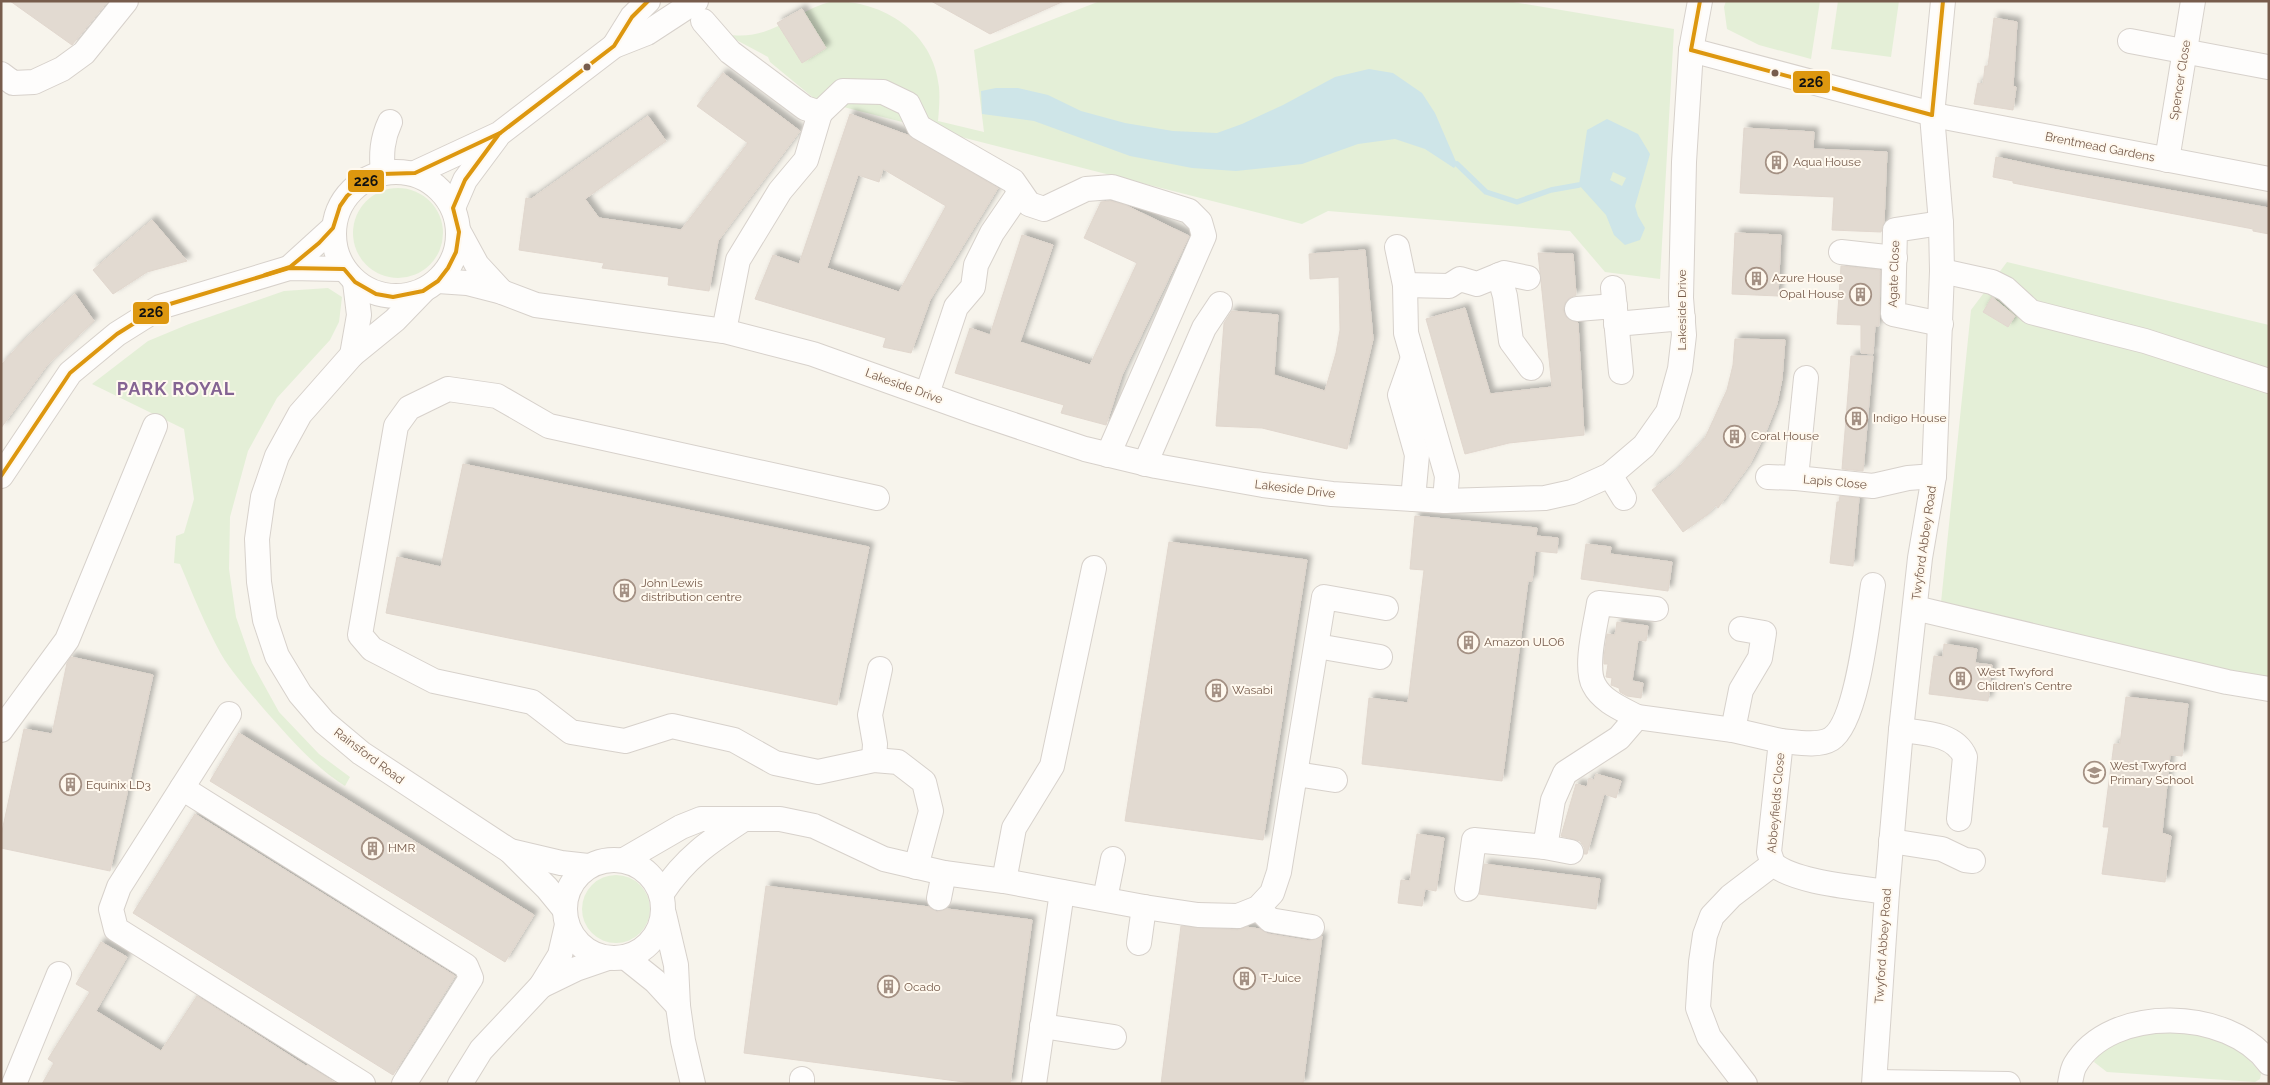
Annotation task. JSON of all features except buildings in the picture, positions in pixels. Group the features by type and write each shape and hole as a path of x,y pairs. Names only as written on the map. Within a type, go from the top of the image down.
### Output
{"street":[{"path":"1,74 13,82 34,82 62,69 84,53 126,1"},
{"path":"614,46 632,17 648,1"},
{"name":"Lakeside Drive","path":"430,286 467,283 502,292 536,305 724,331 813,354 984,415 1108,455 1145,464 1263,485 1332,494 1444,501 1546,498 1572,492 1610,475 1644,446 1668,412 1680,369 1684,335 1684,162 1691,50 1700,1"},
{"name":"Twyford Abbey Road","path":"1875,1083 1886,892 1901,730 1920,558 1934,476 1942,272 1941,223 1932,114 1943,1"},
{"name":"Spencer Close","path":"2167,160 2193,1"},
{"path":"415,173 499,134 614,46 647,33 703,18 730,52 805,108 820,113"},
{"path":"2130,41 2268,67"},
{"name":"Brentmead Gardens","path":"1691,50 1932,114 2269,178"},
{"path":"724,331 738,260 780,191 806,160 820,113 843,91 883,92 908,104 919,127 1013,181 1029,204 1044,209 1086,188 1112,187 1189,211 1200,222 1204,236 1108,455"},
{"path":"382,173 381,153 384,135 390,122"},
{"path":"453,208 465,180 499,134"},
{"path":"1,476 70,373 117,334 160,307 289,268 350,276 376,294 393,297 410,296 430,286 448,268 456,252 459,232 453,208 439,188 415,173 401,171 382,173 366,179 352,189 339,208 334,227 336,250 350,276 359,315 352,354"},
{"path":"926,394 956,307 973,287 976,265 992,233 1020,192"},
{"name":"Agate Close","path":"1941,223 1896,230 1892,314 1941,324"},
{"path":"289,268 334,227"},
{"name":"Lakeside Drive","path":"459,232 477,265 502,292"},
{"path":"1397,247 1405,285 1406,333 1413,358 1424,438 1446,476 1444,501"},
{"path":"1841,252 1895,258"},
{"path":"1942,272 1992,282 2006,289 2031,312 2145,341 2269,382"},
{"path":"1405,285 1448,286 1460,279 1477,284 1504,273 1528,278"},
{"path":"1499,275 1505,296 1511,341 1531,368"},
{"name":"Rainsford Road","path":"430,286 395,320 352,354 300,414 277,456 263,497 257,539 259,582 265,620 277,656 300,694 324,722 361,753 510,851 546,888 566,917"},
{"path":"1145,464 1204,328 1220,304"},
{"path":"1577,309 1615,306 1683,318"},
{"path":"1615,306 1621,372"},
{"name":"Lapis Close","path":"1796,478 1806,378"},
{"path":"877,498 549,426 497,396 448,389 409,408 396,426 360,635 372,649 434,682 532,702 571,732 625,741 672,726 734,740 775,763 818,772 874,760 898,762 924,782 931,811 916,867"},
{"path":"1,730 67,640 155,426"},
{"path":"1413,499 1417,455 1424,438"},
{"path":"1610,475 1624,498"},
{"name":"Lapis Close","path":"1768,477 1873,486 1908,478 1934,476"},
{"path":"1004,881 1014,828 1052,766 1094,568"},
{"name":"Abbeyfields Close","path":"1637,717 1733,730 1781,741 1813,743 1831,739 1843,723 1859,676 1873,585"},
{"path":"624,860 681,827 701,819 780,819 814,826 884,859 944,873 1004,881 1198,915 1238,916 1258,908 1272,893 1279,872 1324,597 1386,608"},
{"path":"1545,847 1553,800 1565,773 1619,738 1637,717 1610,702 1593,684 1590,659 1590,602 1656,609"},
{"path":"1915,608 2227,682 2269,689"},
{"path":"1733,730 1741,690 1760,658 1764,633 1741,629"},
{"path":"1317,646 1380,657"},
{"path":"874,760 870,715 880,669"},
{"path":"230,714 119,887 110,909 116,929 363,1084"},
{"path":"1901,730 1932,734 1950,740 1961,748 1965,757 1959,819"},
{"name":"Abbeyfields Close","path":"1781,741 1769,852 1773,864 1781,871 1796,877 1886,892"},
{"path":"1296,774 1335,780"},
{"path":"182,788 466,966 471,978 404,1084"},
{"path":"541,986 576,968 617,958 645,948 658,934 663,903 678,870 700,850 744,819"},
{"path":"1468,889 1474,840 1545,847 1571,852"},
{"path":"1891,841 1942,848 1965,860 1973,860"},
{"name":"Rainsford Road","path":"510,851 560,863 588,866"},
{"path":"1105,899 1113,859"},
{"path":"460,1084 481,1050 541,986 560,955 566,917 567,894 574,880 588,866 606,860 624,860 643,868 653,877 663,903 676,965 678,1006 683,1042 693,1084"},
{"name":"Abbeyfields Close","path":"1745,1084 1709,1037 1698,1008 1701,962 1705,935 1712,916 1731,896 1773,864"},
{"path":"939,898 944,873"},
{"path":"1034,1084 1062,892"},
{"path":"1139,943 1144,907"},
{"path":"1258,908 1270,920 1312,927"},
{"path":"566,917 572,935 581,945 593,954 617,958 655,981 678,1006"},
{"path":"14,1084 59,974"},
{"path":"2070,1084 2074,1066 2100,1039 2121,1028 2146,1022 2188,1022 2209,1026 2246,1042 2262,1053 2269,1063"},
{"path":"1042,1026 1114,1037"},
{"path":"1875,1083 2008,1084"}],"green space":[{"path":"833,1 852,2 870,7 903,23 927,50 935,68 939,87 938,121 984,132 974,50 1100,1 1507,1 1674,29 1660,279 1605,272 1570,231 1328,211 1302,224 816,100 770,62 768,57 725,34 741,36 756,34 781,25"},
{"path":"1726,1 1820,1 1811,59 1759,45 1727,29 1724,7"},
{"path":"1838,1 1899,1 1891,57 1831,49"},
{"path":"398,188 415,192 430,201 439,216 443,233 439,250 430,265 415,274 398,278 381,274 366,265 357,250 353,233 357,216 366,201 381,192"},
{"path":"2007,262 2269,325 2269,696 1939,622 1971,310"},
{"path":"328,288 342,297 339,322 330,340 277,398 248,451 230,517 229,569 236,617 252,663 279,712 319,754 350,777 345,786 301,750 235,675 221,654 199,610 180,564 174,563 176,536 184,533 194,499 184,429 92,384 148,341 189,324 284,291"},
{"path":"616,875 629,877 640,885 648,896 650,909 648,922 640,933 629,941 616,943 603,941 592,933 584,922 582,909 584,896 592,885 603,877"},
{"path":"2179,1030 2214,1040 2235,1049 2253,1064 2261,1074 2260,1079 2255,1082 2107,1072 2094,1062 2100,1053 2119,1041 2144,1034"}],"water":[{"path":"1369,69 1393,73 1422,93 1435,113 1457,164 1454,168 1425,149 1395,139 1358,144 1302,164 1236,171 1192,168 1130,156 1034,121 982,114 981,91 996,88 1018,88 1048,95 1081,111 1125,123 1173,131 1217,133 1283,105 1335,77"},
{"path":"1607,119 1638,134 1650,154 1635,206 1645,228 1640,240 1625,245 1614,235 1606,215 1579,185 1587,130","holes":["1613,172 1626,178 1622,186 1610,180"]}],"waterway":[{"path":"1457,164 1486,192 1517,202 1551,190 1579,185"}],"transit line":[{"name":"226","path":"1,476 70,373 117,334 160,307 289,268 344,269 355,282 376,294 393,297 423,291 438,281 448,268 456,252 459,232 453,208 465,180 499,134 614,46 632,17 648,1"},
{"name":"226","path":"1691,50 1700,1"},
{"name":"226","path":"1932,115 1943,1"},
{"name":"226","path":"1691,50 1932,115"},
{"name":"226","path":"265,275 290,267 319,243 333,228 340,206 347,196 363,182 382,174 415,173 500,133"}],"place":[{"name":"Aqua House","path":"1777,162"},
{"name":"Azure House","path":"1756,278"},
{"name":"Opal House","path":"1860,294"},
{"name":"Indigo House","path":"1857,418"},
{"name":"Coral House","path":"1735,436"},
{"name":"John Lewis distribution centre","path":"625,590"},
{"name":"Amazon ULO6","path":"1468,642"},
{"name":"West Twyford Children's Centre","path":"1961,679"},
{"name":"Wasabi","path":"1216,690"},
{"name":"West Twyford Primary School","path":"2094,773"},
{"name":"Equinix LD3","path":"70,785"},
{"name":"HMR","path":"372,848"},
{"name":"T-Juice","path":"1245,978"},
{"name":"Ocado","path":"888,987"}],"district":[{"name":"PARK ROYAL","path":"176,388"}]}
